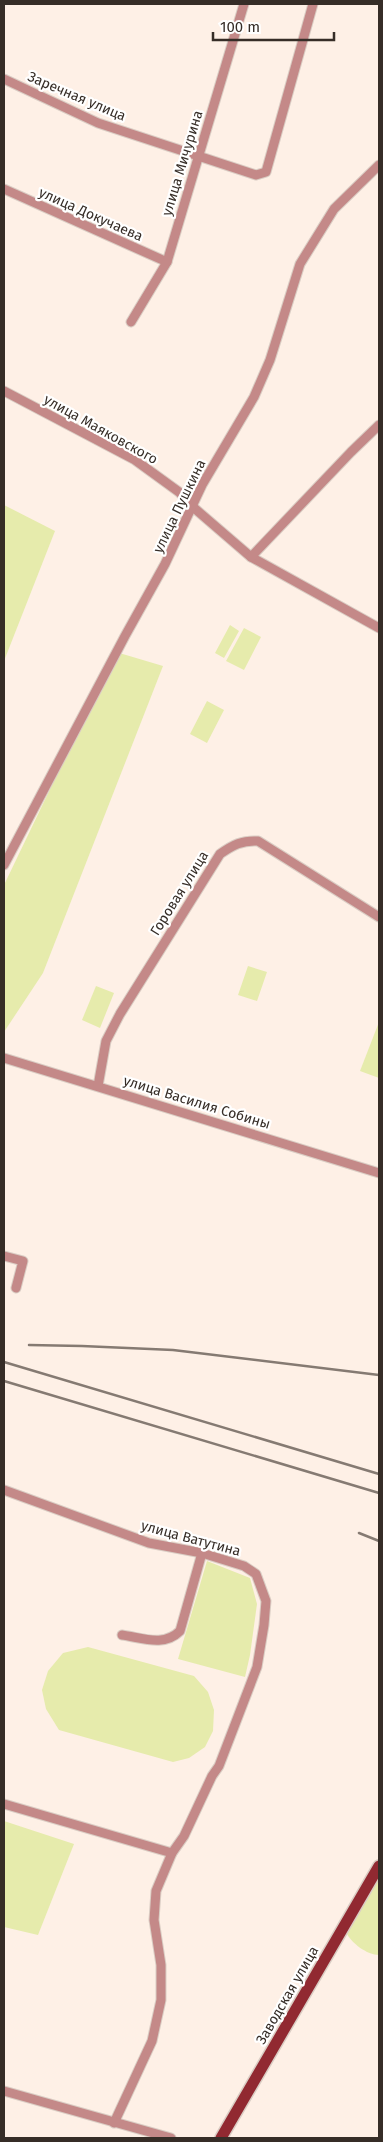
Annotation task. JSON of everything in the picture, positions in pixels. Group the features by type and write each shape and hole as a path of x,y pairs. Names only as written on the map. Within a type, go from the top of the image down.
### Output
{"main road":[{"name":"Заводская улица","path":"221,2138 379,1866"}],"street":[{"name":"улица Мичурина","path":"131,322 167,262 244,4"},
{"name":"Заречная улица","path":"4,79 98,123 256,175 266,172 313,4"},
{"name":"улица Пушкина","path":"4,865 124,636 166,564 202,485 254,397 270,360 300,264 334,208 379,165"},
{"name":"улица Докучаева","path":"4,189 167,262"},
{"name":"улица Маяковского","path":"4,391 135,460 179,492 193,507 251,557 379,628"},
{"path":"251,557 379,425"},
{"name":"Горовая улица","path":"98,1086 106,1041 120,1014 220,854 232,845 245,840 258,841 379,917"},
{"name":"улица Василия Собины","path":"4,1060 98,1086 379,1173"},
{"path":"4,1256 23,1261 16,1288"},
{"name":"улица Ватутина","path":"4,1490 149,1542 202,1553 244,1566 256,1574 266,1602 257,1667 218,1766 184,1836 172,1853 156,1891 154,1920 161,1965 161,2000 152,2041 114,2123"},
{"path":"122,1635 161,1641 173,1638 180,1631 202,1553"},
{"path":"4,1804 172,1853"},
{"path":"4,2091 171,2138"}],"green space":[{"path":"4,505 55,531 4,661"},
{"path":"230,625 239,631 224,658 215,653"},
{"path":"244,628 261,637 244,670 226,661"},
{"path":"116,652 163,666 43,973 4,1032 4,885"},
{"path":"207,701 224,710 207,743 190,734"},
{"path":"248,966 267,972 257,1001 238,995"},
{"path":"96,986 114,993 100,1028 82,1020"},
{"path":"379,1022 379,1078 360,1071"},
{"path":"207,1561 250,1578 257,1604 245,1677 178,1659"},
{"path":"88,1647 194,1676 208,1692 214,1710 213,1731 205,1747 189,1758 173,1762 59,1730 46,1709 42,1690 48,1671 63,1653"},
{"path":"4,1821 74,1844 38,1935 4,1927"},
{"path":"379,1877 379,1955 369,1953 360,1948 346,1932"}],"railway":[{"path":"29,1345 173,1350 379,1375"},
{"path":"4,1362 379,1474"},
{"path":"4,1381 379,1493"},
{"path":"359,1533 379,1541"}]}
